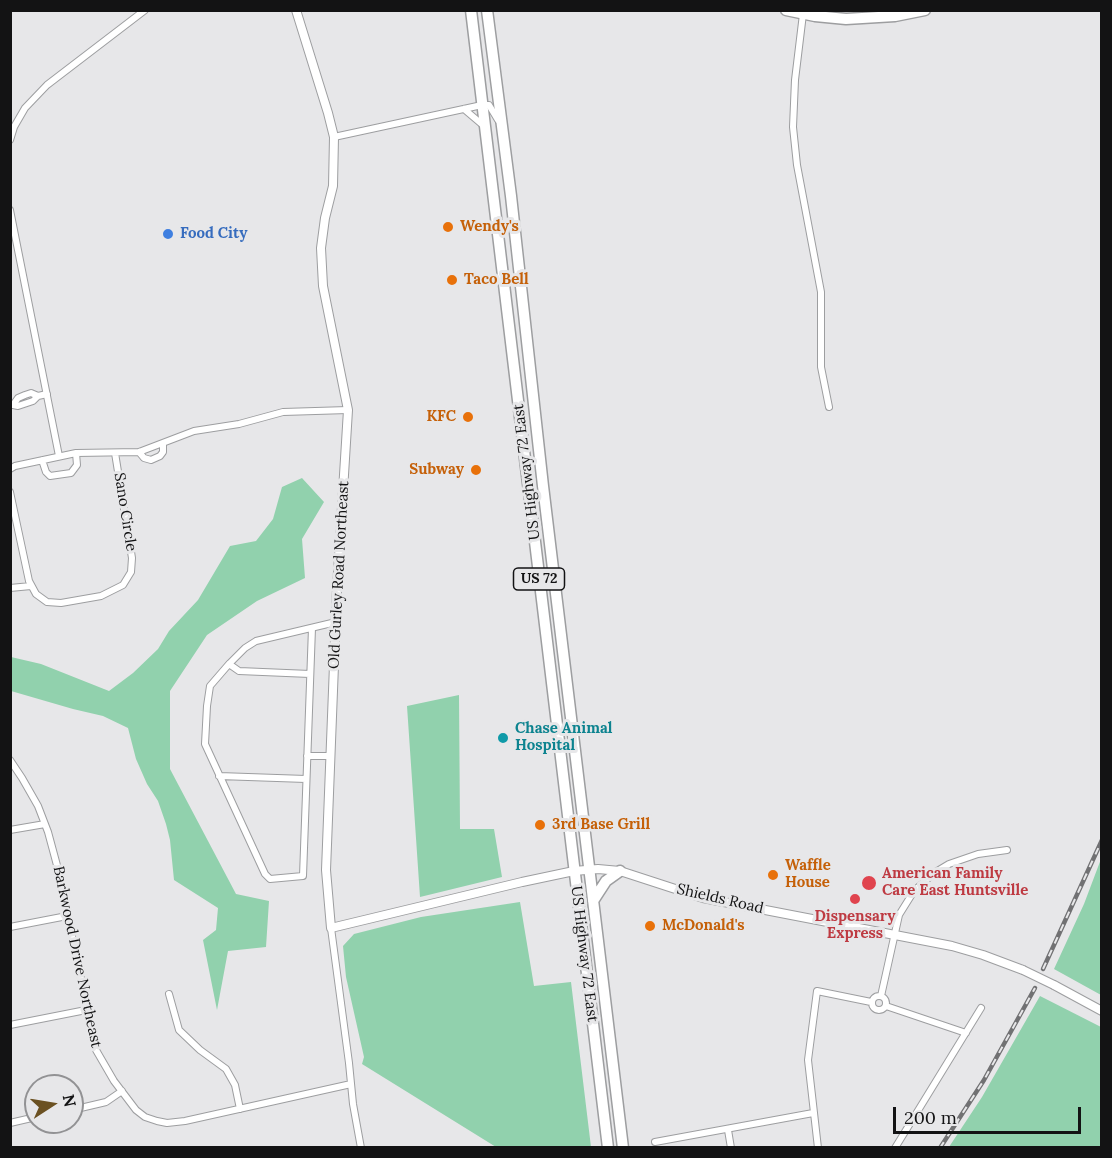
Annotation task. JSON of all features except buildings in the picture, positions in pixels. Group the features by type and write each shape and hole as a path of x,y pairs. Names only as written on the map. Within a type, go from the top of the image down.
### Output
{"main road":[{"name":"US Highway 72 East","path":"471,10 608,1148"},
{"path":"786,10 846,19 895,16 925,10"},
{"name":"US Highway 72 East","path":"488,13 623,1148"},
{"path":"592,902 606,881 620,871"}],"street":[{"path":"10,140 14,127 25,108 47,85 145,10"},
{"name":"Old Gurley Road Northeast","path":"296,10 334,137 333,186 321,248 323,286 348,410 336,622 326,870 352,1104 361,1148"},
{"path":"803,14 795,80 793,127 797,165 821,292 821,367 829,407"},
{"path":"334,137 482,105 489,105 500,124"},
{"path":"464,110 486,128"},
{"path":"10,210 59,456"},
{"path":"12,406 18,398 25,394 35,393 38,396 47,394"},
{"path":"10,470 15,466 76,453 139,452 194,431 239,424 283,412 348,410"},
{"path":"139,452 144,458 151,460 163,452 163,443"},
{"path":"42,460 50,477 71,472 77,465 76,453"},
{"name":"Sano Circle","path":"31,586 36,594 47,602 61,603 101,596 123,585 131,572 132,558 115,453"},
{"path":"10,492 31,586 10,588"},
{"path":"312,628 303,876 270,879 265,874 205,744 210,686 245,648 256,641 336,622"},
{"path":"229,664 239,671 310,674"},
{"path":"307,756 331,756"},
{"name":"Barkwood Drive Northeast","path":"10,760 22,778 45,824 58,869 96,1050 136,1110 145,1117 167,1123 351,1084"},
{"path":"219,776 306,779"},
{"path":"10,830 45,824"},
{"path":"881,996 899,915 914,891 934,873 963,858 1007,850"},
{"name":"Shields Road","path":"331,928 574,871 590,869 620,871 703,898 952,946 983,955 1023,970 1101,1011"},
{"path":"10,927 67,916"},
{"path":"818,1148 808,1060 817,991 871,1002"},
{"path":"169,994 179,1030 200,1050 226,1069 235,1085 240,1109"},
{"path":"871,1002 875,996 881,996 886,1001 886,1006"},
{"path":"871,1002 874,1009 878,1011 886,1006"},
{"path":"886,1006 966,1033"},
{"path":"895,1148 981,1008"},
{"path":"10,1025 86,1010"},
{"path":"84,1107 106,1102 122,1091"},
{"path":"655,1142 813,1113"},
{"path":"728,1130 731,1148"}],"green space":[{"path":"302,478 324,502 302,539 305,578 257,601 207,635 170,691 170,769 236,894 269,901 266,947 228,951 217,1010 203,940 216,930 218,908 174,880 166,824 158,801 147,784 136,759 128,728 103,716 11,691 11,657 41,664 109,691 133,673 158,649 169,631 198,600 230,546 256,541 273,519 282,487"},
{"path":"459,695 460,829 494,829 502,877 420,897 407,706"},
{"path":"1101,859 1101,995 1054,969 1084,904"},
{"path":"520,902 534,986 571,982 591,1147 496,1147 362,1064 364,1057 346,977 343,946 354,934 421,917"},
{"path":"1040,996 1101,1027 1101,1147 949,1147 982,1097"}],"railway":[{"path":"1043,969 1102,840"},
{"path":"940,1148 984,1080 1035,988"}],"place":[{"name":"Wendy's","path":"448,227"},
{"name":"Food City","path":"168,234"},
{"name":"Taco Bell","path":"452,280"},
{"name":"KFC","path":"468,417"},
{"name":"Subway","path":"476,470"},
{"name":"Chase Animal Hospital","path":"503,738"},
{"name":"3rd Base Grill","path":"540,825"},
{"name":"Waffle House","path":"773,875"},
{"name":"American Family Care East Huntsville","path":"869,883"},
{"name":"Dispensary Express","path":"855,899"},
{"name":"McDonald's","path":"650,926"}]}
